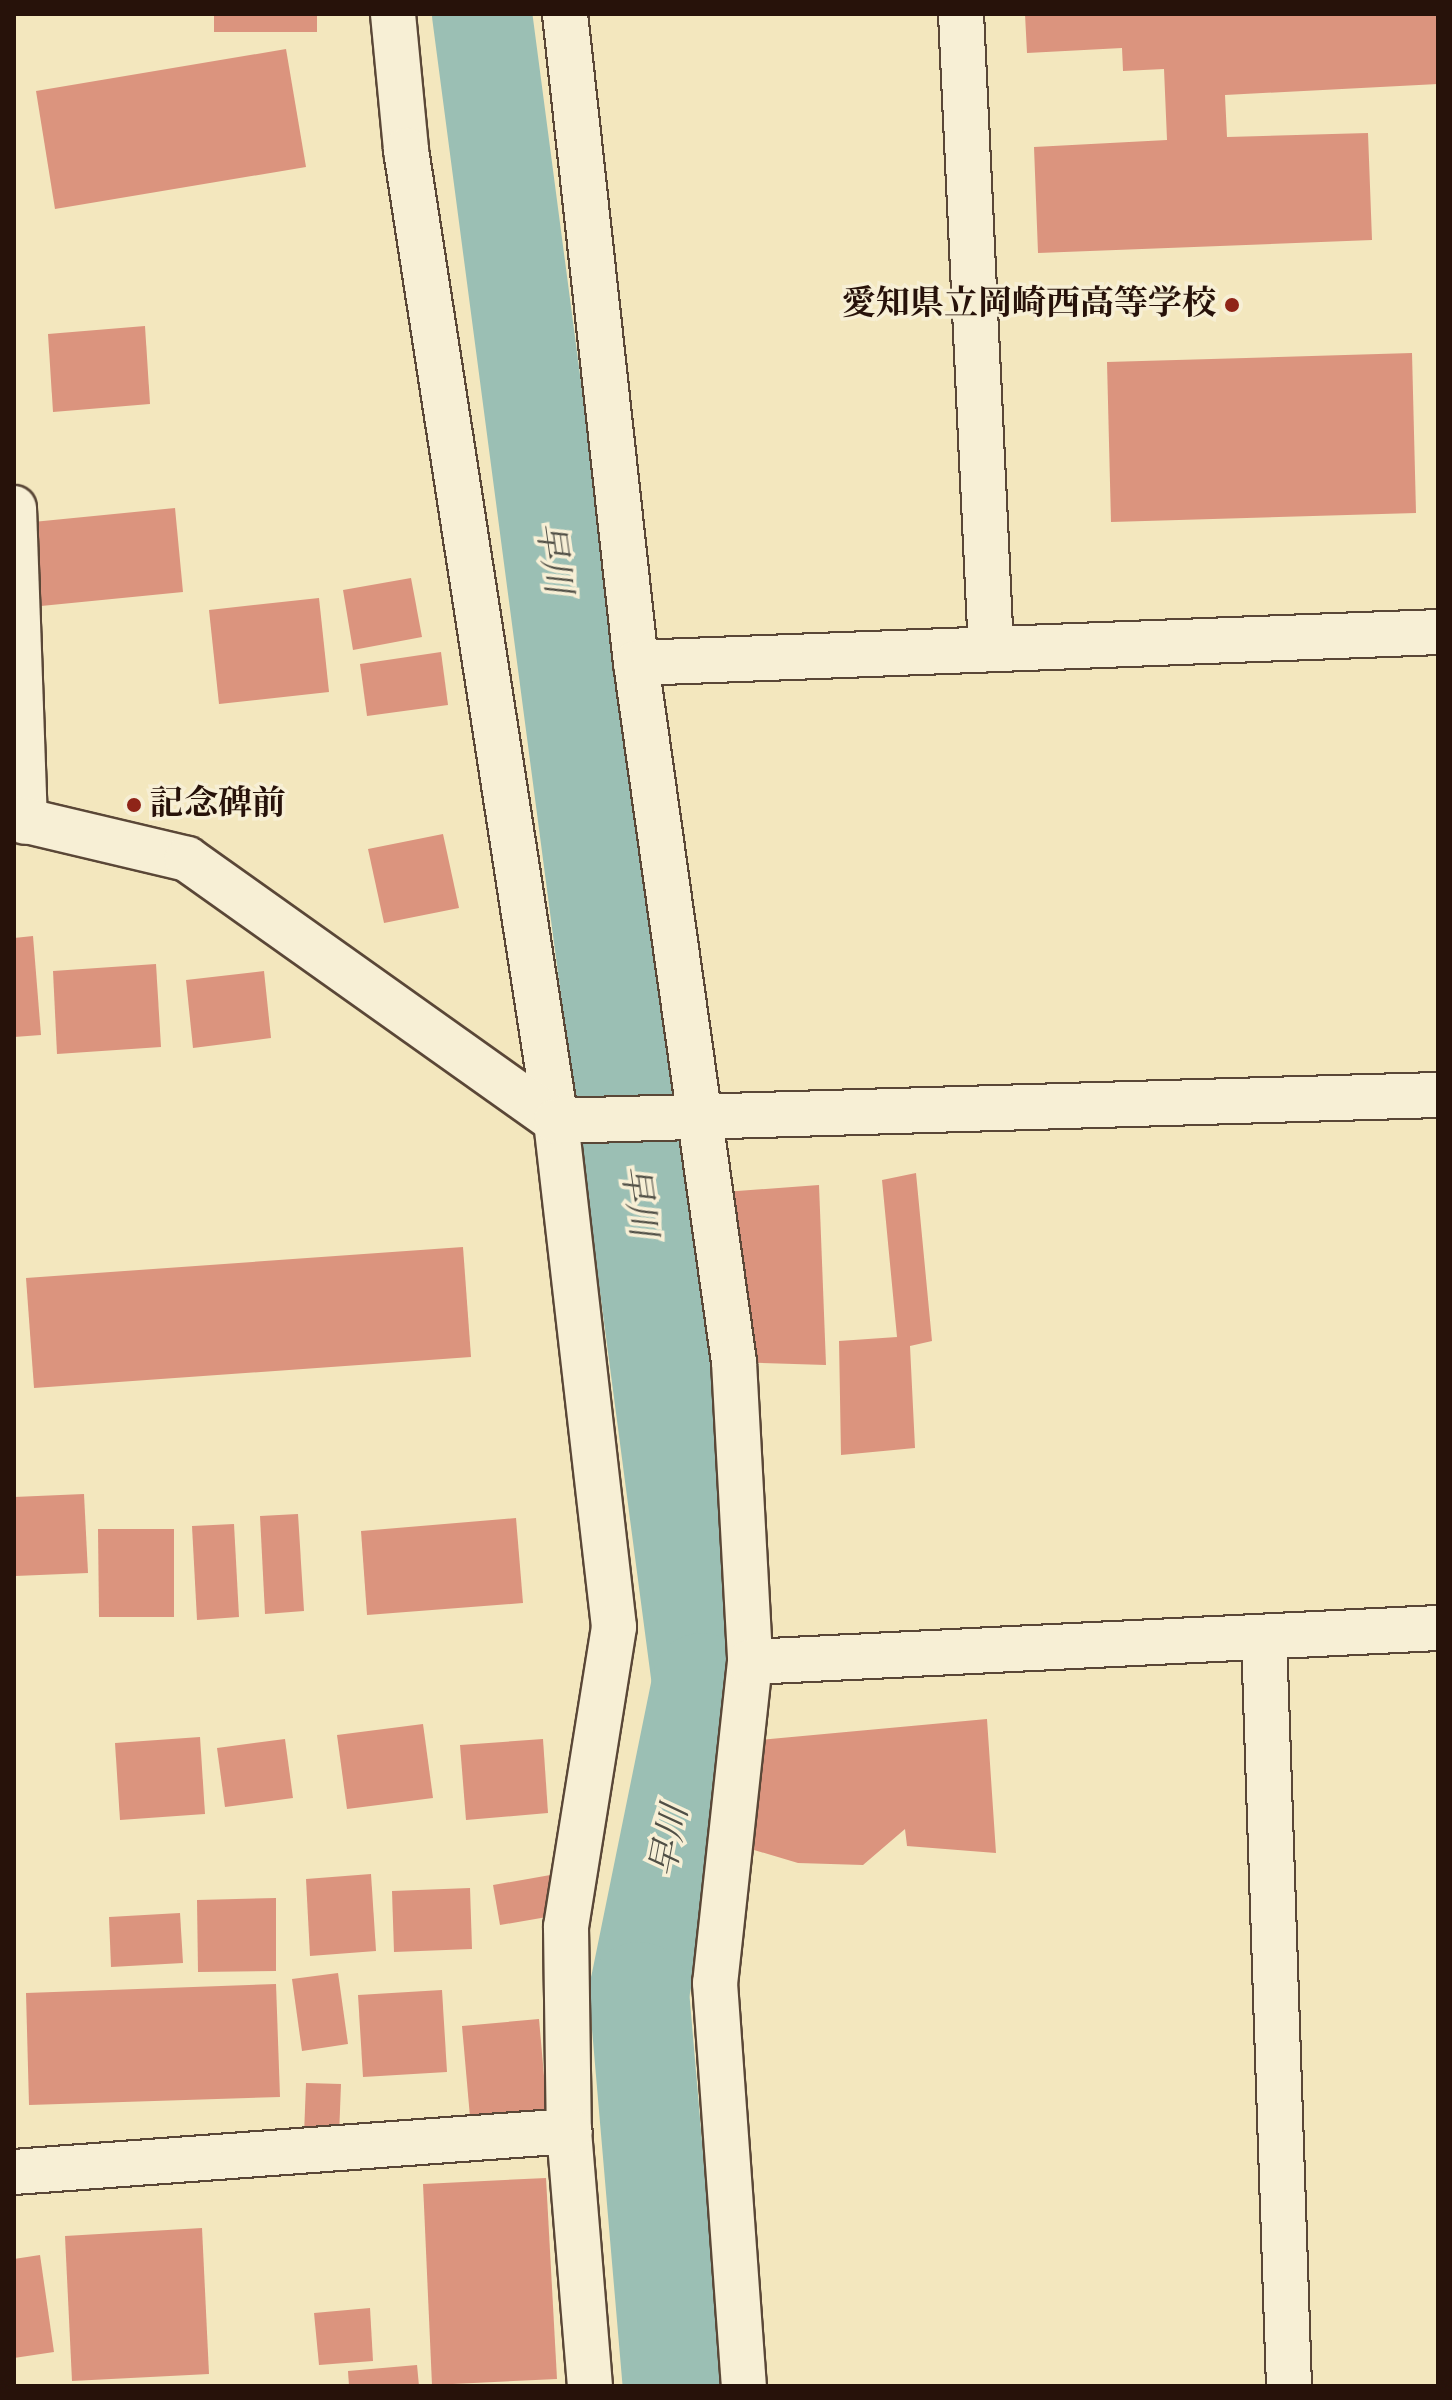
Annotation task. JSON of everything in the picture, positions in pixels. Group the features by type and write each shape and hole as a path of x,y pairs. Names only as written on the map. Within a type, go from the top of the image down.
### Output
{"street":[{"path":"393,14 406,150 556,1121 614,1627 566,1927 569,2131 590,2386"},
{"path":"565,14 636,663 734,1362 750,1662 715,1983 744,2386"},
{"path":"961,14 991,649"},
{"path":"14,508 20,820 187,859 556,1121 698,1121 1438,1095"},
{"path":"636,663 1438,632"},
{"path":"750,1662 1438,1628"},
{"path":"1264,1637 1289,2386"},
{"path":"14,2172 569,2131"}],"building":[{"path":"214,14 317,14 317,32 214,32"},
{"path":"1025,14 1438,14 1438,84 1225,95 1227,137 1368,133 1372,240 1038,253 1034,147 1167,140 1164,69 1123,71 1122,48 1027,53"},
{"path":"286,49 306,167 55,209 36,91"},
{"path":"145,326 150,404 53,412 48,334"},
{"path":"1412,353 1416,513 1111,522 1107,362"},
{"path":"175,508 183,592 41,606 33,522"},
{"path":"411,578 422,637 353,650 343,590"},
{"path":"319,598 329,692 219,704 209,610"},
{"path":"441,652 448,705 367,716 360,664"},
{"path":"443,834 459,908 384,923 368,849"},
{"path":"33,936 41,1035 14,1037 14,938"},
{"path":"156,964 161,1047 57,1054 53,971"},
{"path":"264,971 271,1038 193,1048 186,980"},
{"path":"916,1173 932,1341 910,1346 915,1448 841,1455 839,1341 897,1337 882,1180"},
{"path":"819,1185 826,1365 734,1362 724,1192"},
{"path":"463,1247 471,1357 34,1388 26,1278"},
{"path":"84,1494 88,1573 15,1576 14,1497"},
{"path":"298,1514 304,1611 265,1614 260,1516"},
{"path":"516,1518 523,1603 367,1615 361,1531"},
{"path":"234,1524 239,1617 197,1620 192,1526"},
{"path":"98,1529 174,1529 174,1617 99,1617"},
{"path":"987,1719 996,1853 907,1846 905,1829 863,1865 798,1863 754,1850 760,1740"},
{"path":"423,1724 433,1798 347,1809 337,1735"},
{"path":"200,1737 205,1814 120,1820 115,1743"},
{"path":"285,1739 293,1798 225,1807 217,1748"},
{"path":"543,1739 548,1813 466,1820 460,1745"},
{"path":"371,1874 376,1951 310,1956 306,1879"},
{"path":"556,1874 564,1914 500,1925 493,1885"},
{"path":"470,1888 472,1949 394,1952 392,1891"},
{"path":"276,1898 276,1971 198,1972 197,1900"},
{"path":"180,1913 183,1963 111,1967 109,1917"},
{"path":"338,1973 348,2044 302,2051 292,1979"},
{"path":"276,1984 280,2097 29,2105 26,1993"},
{"path":"442,1990 447,2072 363,2077 358,1995"},
{"path":"539,2019 547,2110 470,2117 462,2026"},
{"path":"306,2083 341,2084 339,2136 304,2135"},
{"path":"546,2178 557,2379 432,2385 423,2184"},
{"path":"202,2228 209,2374 72,2381 65,2236"},
{"path":"40,2255 54,2352 14,2358 14,2259"},
{"path":"370,2308 373,2361 319,2365 314,2313"},
{"path":"417,2365 419,2386 349,2386 348,2371"}],"waterway":[{"name":"早川","path":"482,14 702,1683 639,1992 673,2386"}],"place":[{"name":"愛知県立岡崎西高等学校","path":"1232,305"},
{"name":"記念碑前","path":"134,805"}]}
